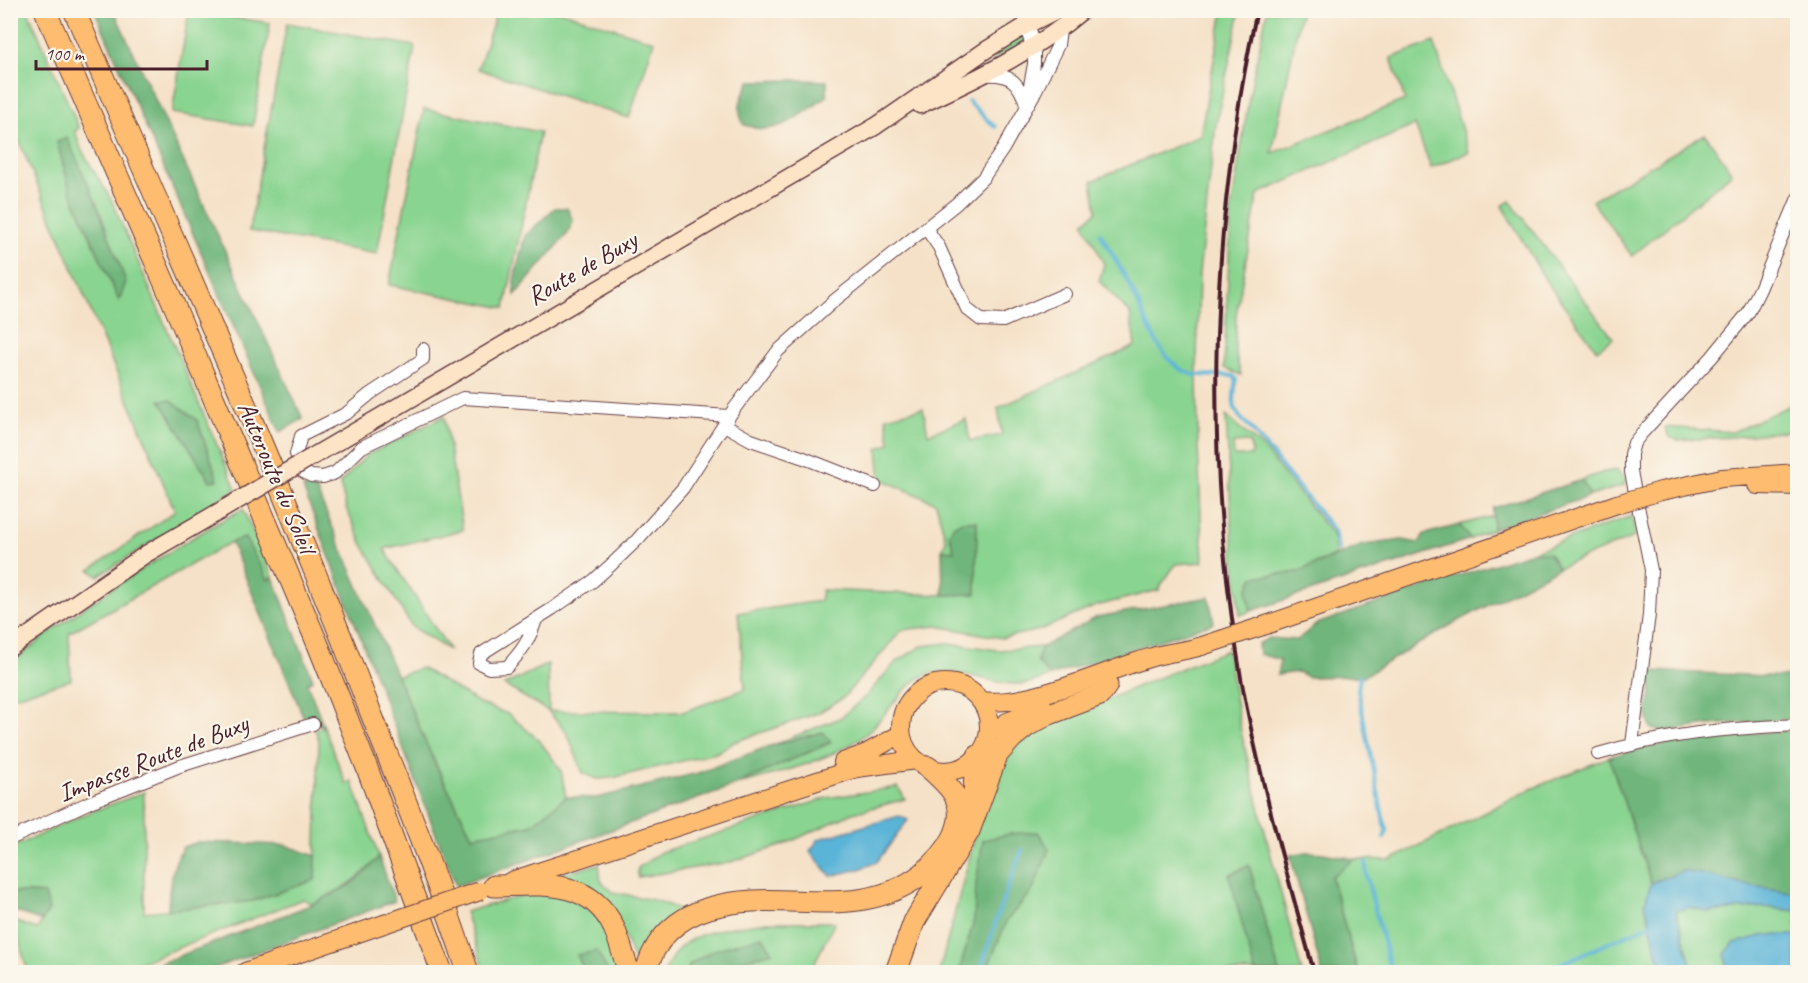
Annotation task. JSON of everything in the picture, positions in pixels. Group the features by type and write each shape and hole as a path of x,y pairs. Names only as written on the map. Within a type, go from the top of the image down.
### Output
{"highway":[{"name":"Autoroute du Soleil","path":"45,10 172,300 319,647 367,768 442,972"},
{"name":"Autoroute du Soleil","path":"74,10 196,288 342,637 468,972"},
{"path":"896,972 915,922 969,831 997,755 1027,726 1047,715 1100,695 1107,685"},
{"path":"974,818 973,785 978,756"},
{"path":"646,972 653,951 665,934 698,912 723,904 742,902 839,903 863,900 888,893 919,876 949,845 958,827 960,814 955,794 949,785 922,764"},
{"path":"487,888 560,886 588,896 602,909 614,928 629,972"}],"main road":[{"name":"Route de Buxy","path":"876,126 1038,45 1083,10"},
{"name":"Route de Buxy","path":"10,648 146,554 876,126 986,50 1027,18 1053,12"},
{"path":"989,734 1007,722 1162,664 1182,653 1617,504 1752,469 1797,462"},
{"path":"1722,478 1797,473"},
{"path":"1689,484 1797,486"},
{"path":"981,701 996,703 1042,694 1158,656 1182,653"},
{"path":"245,972 487,888 857,768 922,764 941,771 955,770 967,765 978,756 989,734 989,723 981,701 972,692 954,684 935,684 922,688 912,697 901,720 901,734 904,744 922,764"},
{"path":"487,888 532,867 865,754 901,734"}],"street":[{"name":"Route de Buxy","path":"1027,106 1038,45 1048,34 1053,12"},
{"name":"Route de Buxy","path":"1027,18 1038,45"},
{"name":"Route de Buxy","path":"536,620 523,650 507,667 489,668 479,663 481,654 593,581 637,540 683,488 756,378 795,336 835,300 956,204 983,177 1003,149 1027,106 1058,45 1060,30"},
{"name":"Route de Buxy","path":"980,76 998,74 1010,78 1019,87 1027,106"},
{"path":"1632,744 1647,626 1651,570 1632,482 1631,454 1634,443 1712,357 1748,313 1797,198"},
{"path":"927,228 939,247 968,309 981,320 1004,321 1065,294"},
{"path":"423,349 423,359 370,394 347,413 301,436 296,454 302,471 310,476 323,477 335,473 362,447 463,398 726,421 751,440 875,486"},
{"name":"Impasse Route de Buxy","path":"10,839 90,802 180,766 313,724"},
{"path":"1598,754 1672,735 1797,724"}],"green space":[{"path":"10,11 28,11 79,128 75,131 81,149 111,199 236,489 98,576 90,570 175,511 11,122"},
{"path":"95,11 114,11 303,419 280,432"},
{"path":"189,11 270,23 253,126 172,113"},
{"path":"497,11 560,11 654,41 629,118 478,69"},
{"path":"1223,11 1240,11 1216,124 1199,273 1198,445 1203,562 1176,564 1159,590 1096,606 1040,630 1002,638 937,626 902,630 843,698 818,713 734,742 716,753 612,778 597,779 583,773 567,733 548,711 504,685 548,664 549,711 683,712 745,689 738,613 820,601 822,590 943,595 976,594 954,551 942,550 946,541 936,503 881,479 878,449 890,443 886,417 923,408 928,434 966,419 970,441 1002,435 998,408 1135,346 1130,313 1099,281 1104,264 1084,223 1097,211 1092,181 1200,136"},
{"path":"1267,11 1301,11 1272,153 1405,100 1391,58 1434,42 1469,152 1431,168 1415,125 1258,194 1236,315 1235,352 1241,375 1224,368 1231,210 1250,92"},
{"path":"287,23 415,46 377,254 249,231"},
{"path":"1020,35 1024,36 1026,41 1024,43 980,65"},
{"path":"750,81 827,81 827,96 780,126 758,129 744,125 740,108"},
{"path":"424,109 540,132 505,308 389,285"},
{"path":"1705,134 1732,173 1632,256 1592,201"},
{"path":"67,138 96,202 126,282 119,301 70,190 57,142"},
{"path":"1510,201 1613,338 1597,350 1546,281 1502,206"},
{"path":"555,208 567,208 573,221 568,233 515,295 514,280 525,236"},
{"path":"160,400 171,400 197,420 218,480 210,481"},
{"path":"1797,402 1797,430 1677,440 1669,437 1665,427 1733,432"},
{"path":"444,416 463,530 384,549 450,651 412,627 363,545 346,508 340,483 367,455"},
{"path":"1226,416 1263,448 1332,534 1336,555 1297,572 1254,577 1247,590 1251,611 1240,615 1232,533","holes":["1249,442 1251,456 1234,456 1233,443"]},
{"path":"1617,470 1625,478 1625,485 1590,496 1582,480"},
{"path":"1582,480 1590,496 1493,529 1493,508"},
{"path":"315,487 436,766 472,836 531,825 566,797 597,798 698,773 767,747 823,732 831,742 733,786 456,886 303,488"},
{"path":"243,509 273,577 269,581 245,539 231,542 69,633 71,680 11,697 11,664 27,650 113,588"},
{"path":"1493,516 1493,529 1470,539 1459,525"},
{"path":"1632,516 1636,536 1558,568 1549,553 1532,552"},
{"path":"962,521 977,521 976,594 943,595 942,550 954,551 949,534 953,526"},
{"path":"1459,525 1470,539 1251,611 1247,590 1254,577 1297,572 1363,545 1402,540 1419,543 1425,534"},
{"path":"245,538 268,580 273,577 313,680 307,683 324,727 303,716 231,542"},
{"path":"1532,552 1549,553 1558,568 1449,626 1364,676 1308,677 1297,672 1277,675 1280,660 1259,654 1258,644 1269,638 1297,640 1317,624"},
{"path":"1209,597 1214,623 1050,676 1037,661 1042,647 1097,617"},
{"path":"948,643 998,650 1042,647 1037,661 1050,676 1032,683 1008,684 948,672 925,675 909,686 869,731 846,747 799,766 733,786 830,743 823,732 768,747 840,718 866,696 896,662 922,646"},
{"path":"1227,650 1241,732 1302,972 939,972 986,796 1013,749 1038,730"},
{"path":"421,668 481,704 508,714 539,740 561,770 566,797 531,825 472,836 429,750 397,676"},
{"path":"1650,671 1797,676 1797,719 1709,725 1662,732 1652,729 1647,713 1651,691"},
{"path":"324,727 346,784 352,781 379,857 356,879 313,904 303,899 116,972 10,971 27,969 13,921 37,929 49,910 44,894 11,892 11,848 83,815 144,792 144,912 253,901 315,880 319,740 315,729"},
{"path":"1797,730 1797,892 1740,884 1684,871 1651,883 1609,757 1679,741"},
{"path":"1609,757 1651,883 1645,904 1658,956 1669,972 1358,972 1331,877 1354,859 1391,860 1531,789"},
{"path":"898,787 905,799 853,813 783,845 731,862 638,877 638,868 661,852 827,798"},
{"path":"1038,832 1049,849 1033,890 1007,920 986,972 959,972 974,920 976,884 983,840 1009,834"},
{"path":"199,842 285,845 316,856 315,880 253,901 168,910 171,877 179,855 183,847"},
{"path":"1307,852 1354,859 1331,877 1358,972 1322,972 1290,855"},
{"path":"379,857 395,901 204,972 138,972 313,904 348,886"},
{"path":"599,864 601,881 613,892 658,901 681,910 656,930 640,954 639,972 624,936 554,876"},
{"path":"1249,865 1279,972 1255,972 1229,875"},
{"path":"10,892 45,894 49,910 42,921 11,910"},
{"path":"548,892 569,895 603,920 622,972 485,972 465,912 517,897"},
{"path":"1690,907 1708,912 1764,907 1797,911 1797,972 1693,972 1676,911"},
{"path":"768,922 835,922 810,972 664,972 676,952 694,938 718,930"},
{"path":"762,936 773,952 707,972 687,972 690,964 714,950"},
{"path":"597,951 608,972 585,972 577,955"}],"water":[{"path":"899,816 908,820 877,862 860,869 831,876 810,851 819,839"},
{"path":"1684,871 1740,884 1797,892 1797,911 1764,907 1708,912 1690,907 1676,911 1693,972 1669,972 1658,956 1645,903 1651,883"},
{"path":"1766,935 1797,935 1797,972 1728,972 1725,954 1734,943"}],"waterway":[{"path":"968,101 995,127"},
{"path":"1100,233 1128,283 1154,338 1171,361 1180,369 1192,374 1233,376 1236,379 1234,400 1236,410 1334,531 1339,551"},
{"path":"1360,676 1358,690 1387,830 1384,838"},
{"path":"980,972 1000,908 1022,850"},
{"path":"1366,862 1366,874 1391,972"},
{"path":"1542,972 1654,923"}],"railway":[{"path":"1257,10 1241,92 1229,176 1221,259 1217,343 1217,427 1221,511 1229,595 1248,715 1274,826 1314,972"}]}
